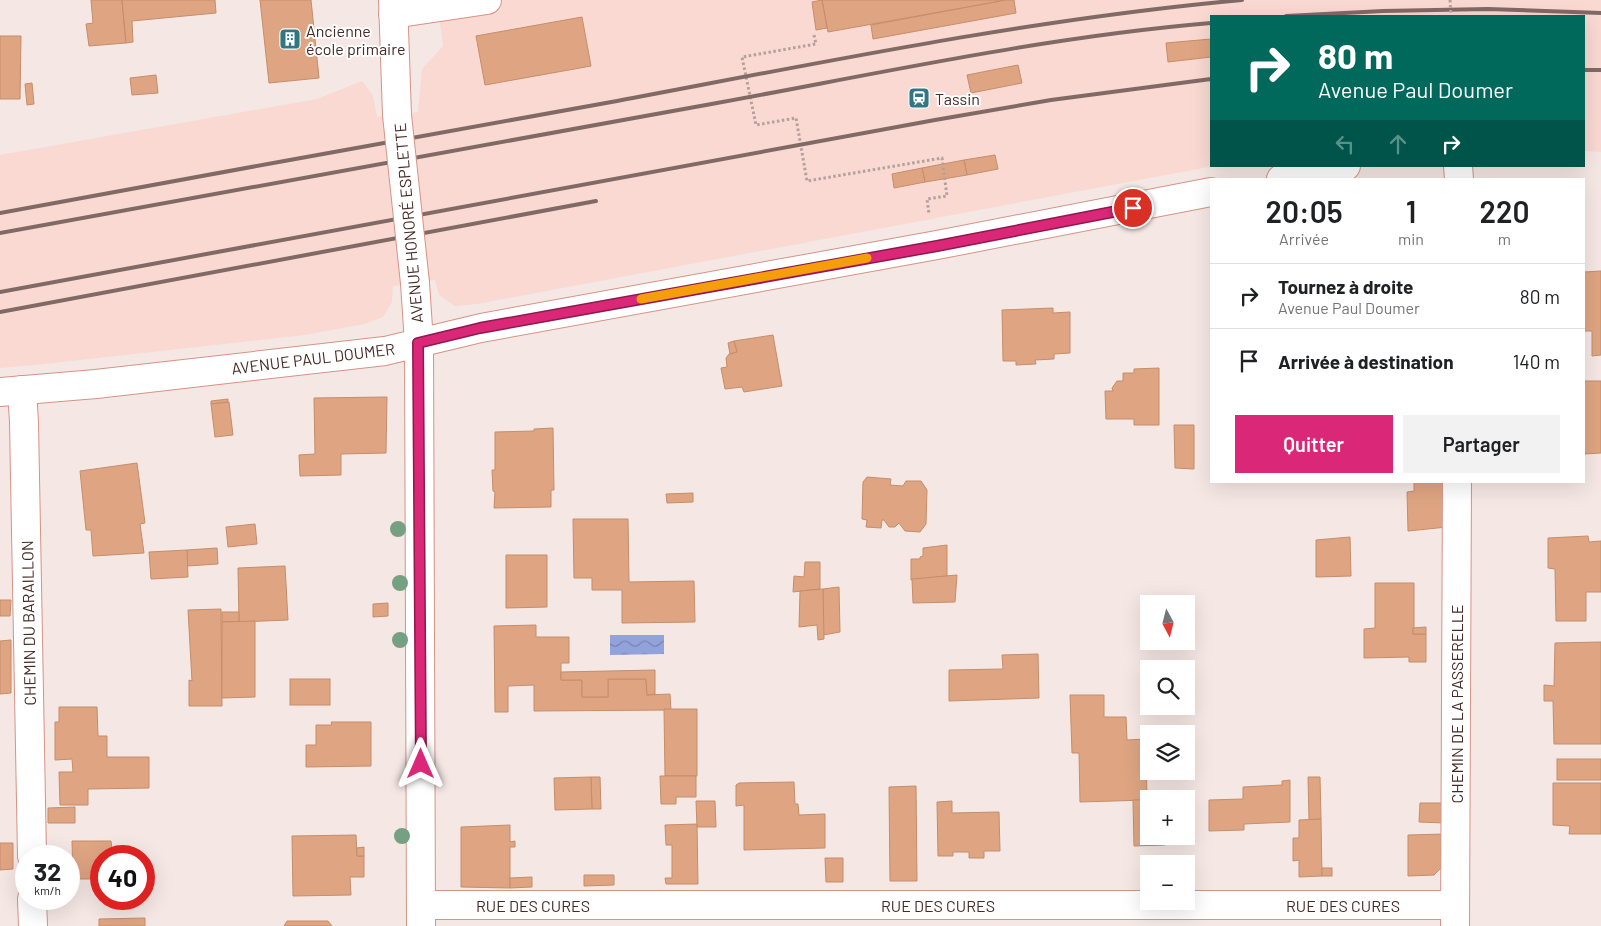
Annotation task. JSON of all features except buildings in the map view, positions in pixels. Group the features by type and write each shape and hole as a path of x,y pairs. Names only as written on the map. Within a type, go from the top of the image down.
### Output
{"street":[{"path":"393,7 487,0"},
{"name":"AVENUE HONORÉ ESPLETTE","path":"393,7 397,115 415,283 418,343 421,916"},
{"path":"1286,178 1341,167"},
{"name":"AVENUE PAUL DOUMER","path":"11,391 96,384 385,351 480,328 937,246 1210,192"},
{"name":"CHEMIN DU BARAILLON","path":"11,391 24,422 32,845"},
{"name":"CHEMIN DE LA PASSERELLE","path":"1455,916 1458,483"},
{"path":"32,910 33,926"},
{"name":"RUE DES CURES","path":"421,916 1455,916"}],"path":[{"path":"1450,0 1451,15"},
{"path":"814,35 816,44 742,57 756,125 796,118 807,181 942,158 947,196 927,199 930,218"}],"shaded area":[{"path":"437,0 1601,0 1601,152 1585,151 1585,15 1210,15 1210,167 477,304 455,306 439,295 435,280 393,286 392,302 383,317 364,324 305,335 0,368 0,155 317,99 362,81 373,96 377,117 418,112 422,69 443,46"}],"water":[{"path":"610,635 664,635 664,654 610,655"}],"railway":[{"path":"0,213 928,43 1085,18 1242,0"},
{"path":"1305,15 1488,9 1601,13"},
{"path":"0,233 963,57 1087,37 1210,23"},
{"path":"1585,70 1601,70"},
{"path":"0,292 935,120 1051,100 1210,79"},
{"path":"0,312 596,201"}],"slow traffic":[{"path":"641,299 867,258"}],"place":[{"name":"Ancienne école primaire","path":"290,39"},
{"name":"Tassin","path":"919,98"}],"route":[{"path":"421,764 418,343 480,328 937,246 1133,208"}]}
